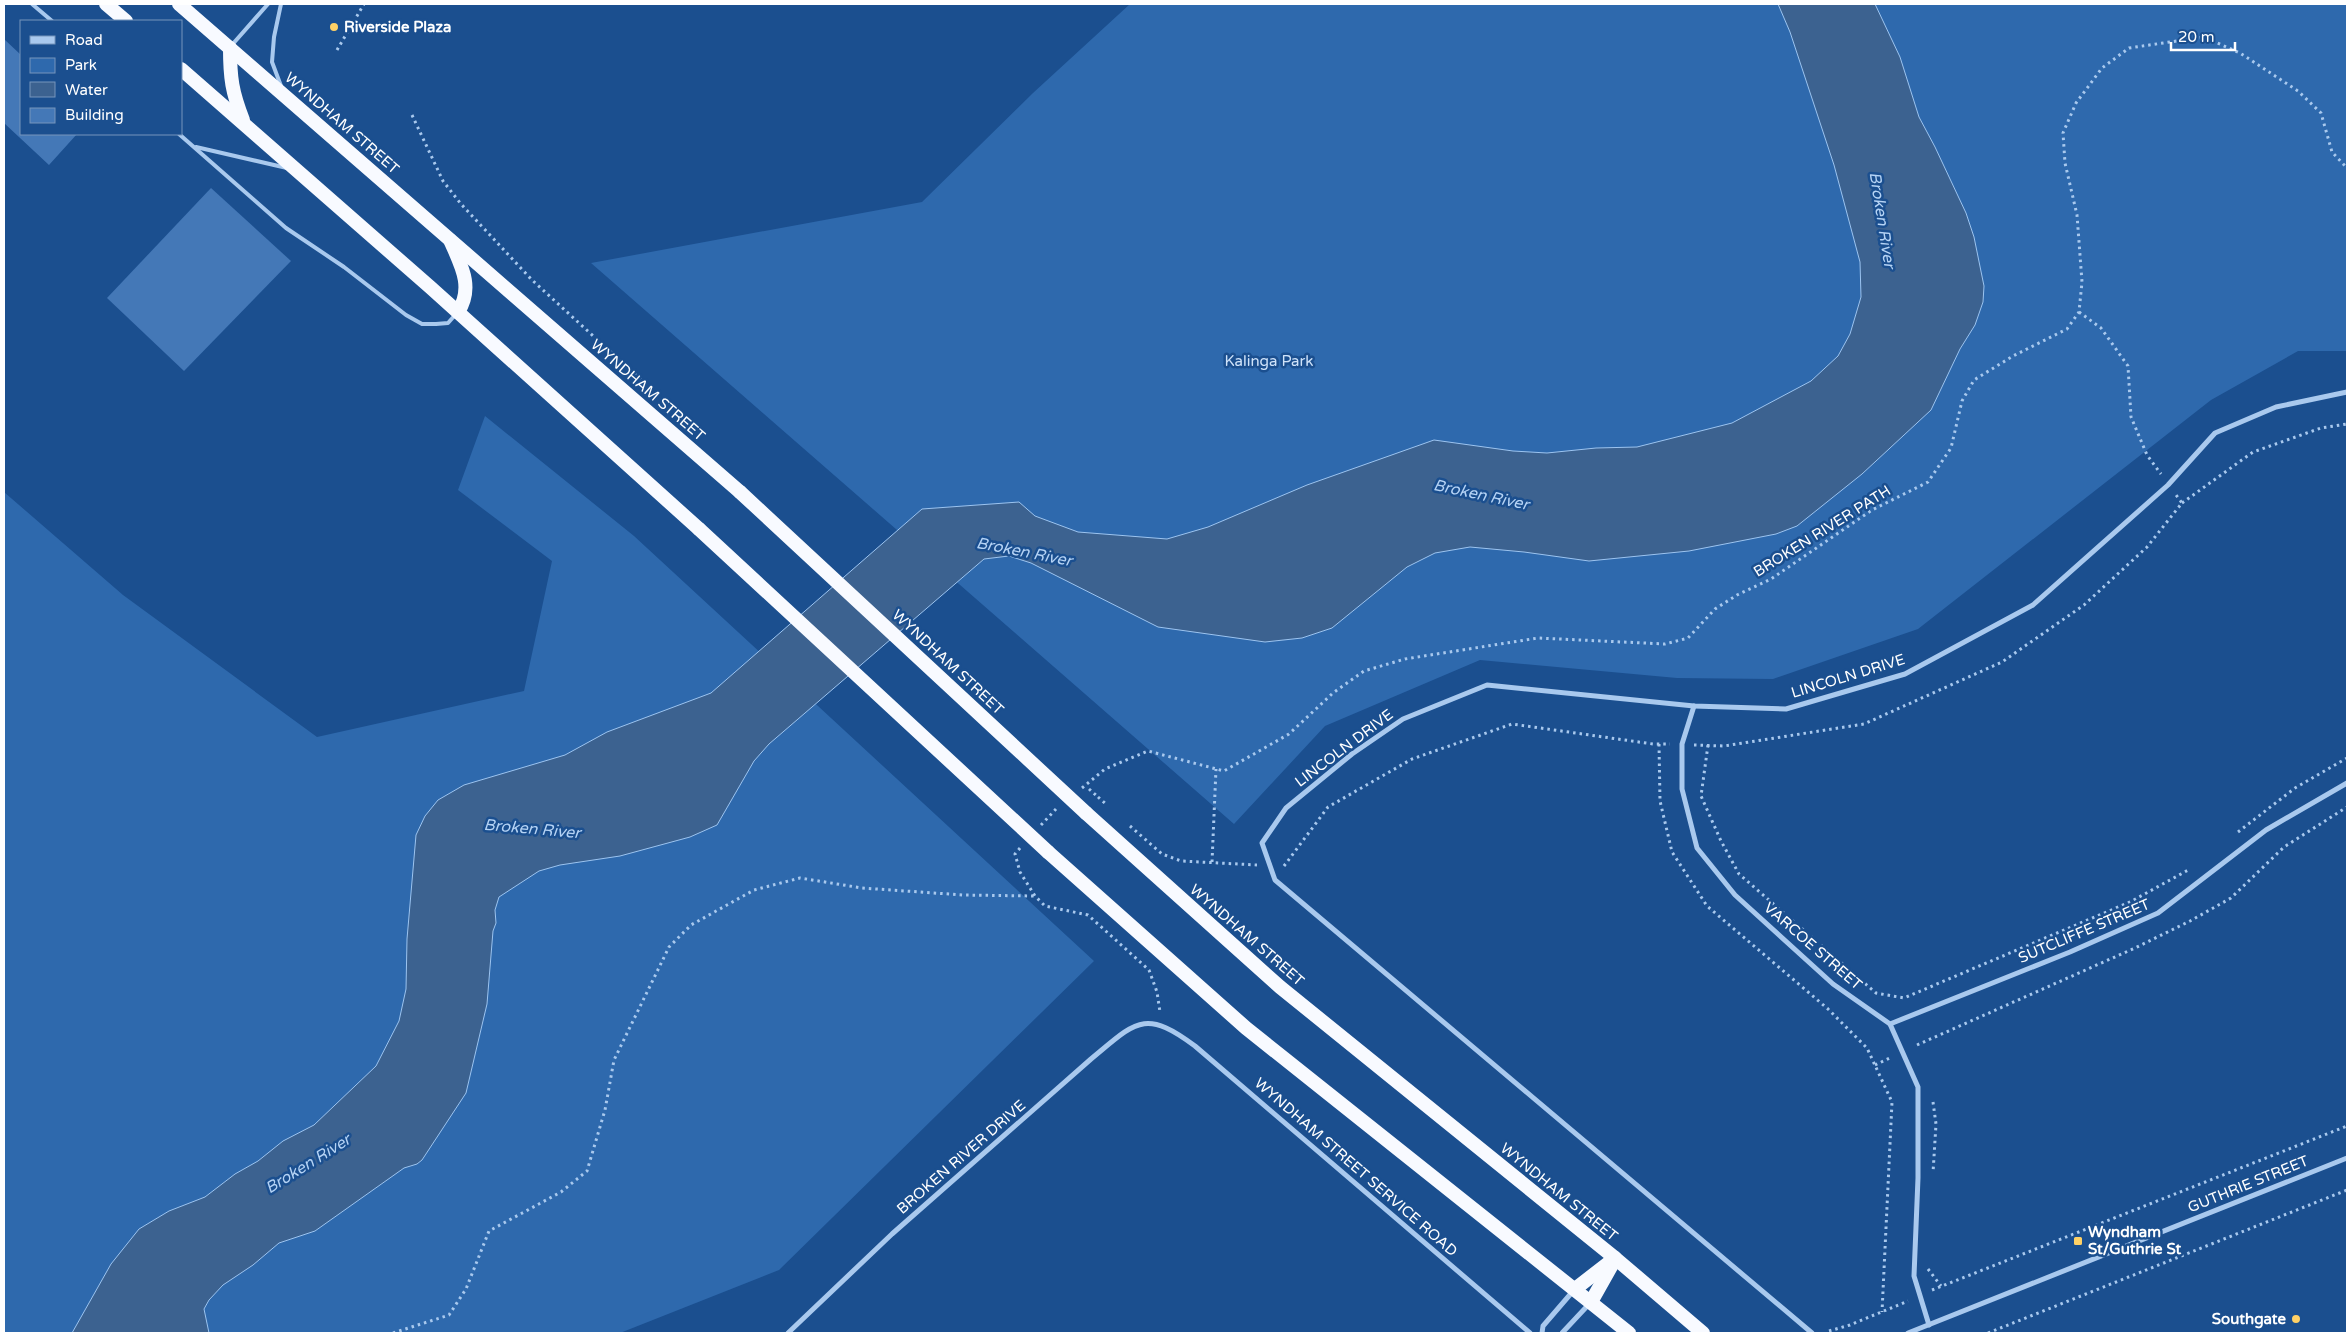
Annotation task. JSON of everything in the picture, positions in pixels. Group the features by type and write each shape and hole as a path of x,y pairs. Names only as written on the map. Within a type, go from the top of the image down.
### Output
{"highway":[{"path":"106,4 125,20"},
{"name":"WYNDHAM STREET","path":"179,4 740,492 1086,813 1280,987 1615,1258 1704,1333"},
{"path":"230,48 230,73 233,94 245,123"},
{"path":"182,70 245,123 458,312 699,529 1048,852 1246,1028 1629,1333"},
{"path":"449,238 464,274 465,282 464,302 458,312"},
{"path":"1575,1289 1615,1258"},
{"path":"1591,1302 1615,1258"}],"street":[{"name":"LINCOLN DRIVE","path":"1270,867 1262,844 1286,808 1352,754 1403,719 1487,686 1694,706 1786,709 1905,674 2033,605 2168,485 2215,432 2276,407 2347,392"},
{"name":"VARCOE STREET","path":"1694,706 1682,744 1682,789 1697,848 1735,896 1833,984 1890,1024"},
{"name":"SUTCLIFFE STREET","path":"1890,1024 2070,952 2158,913 2266,830 2347,783"},
{"path":"1270,867 1276,880 1812,1333"},
{"name":"BROKEN RIVER DRIVE","path":"788,1333 892,1234 1111,1042 1125,1031 1137,1025 1150,1023 1162,1025"},
{"path":"1890,1024 1918,1087 1918,1178 1914,1276 1929,1325"},
{"name":"WYNDHAM STREET SERVICE ROAD","path":"1162,1025 1176,1032 1210,1059 1530,1333"},
{"name":"GUTHRIE STREET","path":"1908,1333 2347,1158"},
{"path":"1542,1333 1543,1326 1575,1289"},
{"path":"1562,1333 1591,1302"}],"lane":[{"path":"32,4 51,20"},
{"path":"230,48 268,4"},
{"path":"280,4 272,62 285,95"},
{"path":"181,135 286,228 344,267 406,315 422,324 436,324 448,322 458,312"},
{"path":"194,147 299,171"}],"path":[{"path":"337,50 364,4"},
{"path":"2168,485 2147,455 2131,417 2128,366 2101,328 2079,312 2082,282 2077,215 2065,163 2063,133 2076,103 2102,68 2129,48 2204,37 2240,53 2298,91 2322,113 2332,152 2347,168"},
{"path":"412,115 443,181 461,204 532,280 656,393"},
{"name":"BROKEN RIVER PATH","path":"1216,769 1224,771 1289,734 1333,693 1364,671 1405,659 1538,638 1665,644 1688,638 1715,609 1737,595 1771,579 1872,510 1928,482 1951,448 1962,401 1974,380 2013,356 2067,329 2079,312"},
{"path":"2182,503 2253,452 2321,428 2347,424"},
{"path":"1659,744 1660,801 1672,852 1707,906 1828,1009 1867,1048 1892,1102 1882,1312"},
{"path":"1708,745 1701,796 1721,841 1739,874 1876,993 1904,998 2130,902 2192,869"},
{"path":"1075,793 1104,769 1148,750 1216,769 1212,862"},
{"path":"2236,834 2295,788 2347,758"},
{"path":"1098,797 1110,808"},
{"path":"1040,826 1060,805"},
{"path":"1129,825 1162,854 1181,861 1270,867"},
{"path":"1021,847 1014,854 1020,872 1035,896 1045,906 1088,915 1149,970 1157,992 1162,1025"},
{"path":"393,1333 449,1315 466,1289 489,1231 561,1192 587,1171 605,1110 614,1060 669,947 691,925 754,890 800,878 862,888 963,895 1035,896"},
{"path":"1829,1331 1850,1325 1920,1295 2347,1126"},
{"path":"1988,1333 2347,1190"}],"green space":[{"name":"Kalinga Park","path":"1130,4 2347,4 2347,351 2298,351 2211,400 1918,629 1773,679 1677,678 1480,660 1325,726 1234,824 591,263 922,202 1033,93"},
{"path":"485,416 634,536 1094,961 779,1270 620,1333 4,1333 4,492 123,595 317,737 524,691 552,561 458,490"}],"water":[{"name":"Broken River","path":"1778,4 1875,4 1900,57 1919,117 1966,213 1974,237 1984,286 1983,302 1975,325 1960,349 1931,410 1862,474 1797,526 1776,534 1689,551 1589,561 1470,547 1435,553 1407,567 1332,628 1302,638 1265,642 1158,627 1031,563 1009,556 984,559 769,744 754,761 717,825 690,837 620,856 560,865 539,871 499,897 495,910 496,923 493,931 487,1004 466,1093 422,1160 417,1164 404,1168 315,1231 279,1243 253,1265 223,1285 209,1300 204,1309 209,1333 72,1333 111,1264 139,1229 169,1211 205,1197 235,1174 258,1161 283,1141 314,1125 376,1066 399,1021 406,989 407,939 416,835 425,816 438,800 464,785 565,755 607,732 711,693 922,509 1019,502 1035,516 1078,532 1167,539 1208,527 1307,485 1434,440 1513,451 1547,453 1596,448 1637,447 1732,423 1811,381 1838,356 1850,334 1861,297 1860,262 1834,165 1790,32"}],"building":[{"path":"4,39 20,54 20,135 76,135 49,165 4,123"},
{"path":"211,188 291,261 184,371 107,298"}],"place":[{"name":"Riverside Plaza","path":"334,27"},
{"name":"Wyndham St/Guthrie St","path":"2078,1241"},
{"name":"Southgate","path":"2296,1319"}]}
